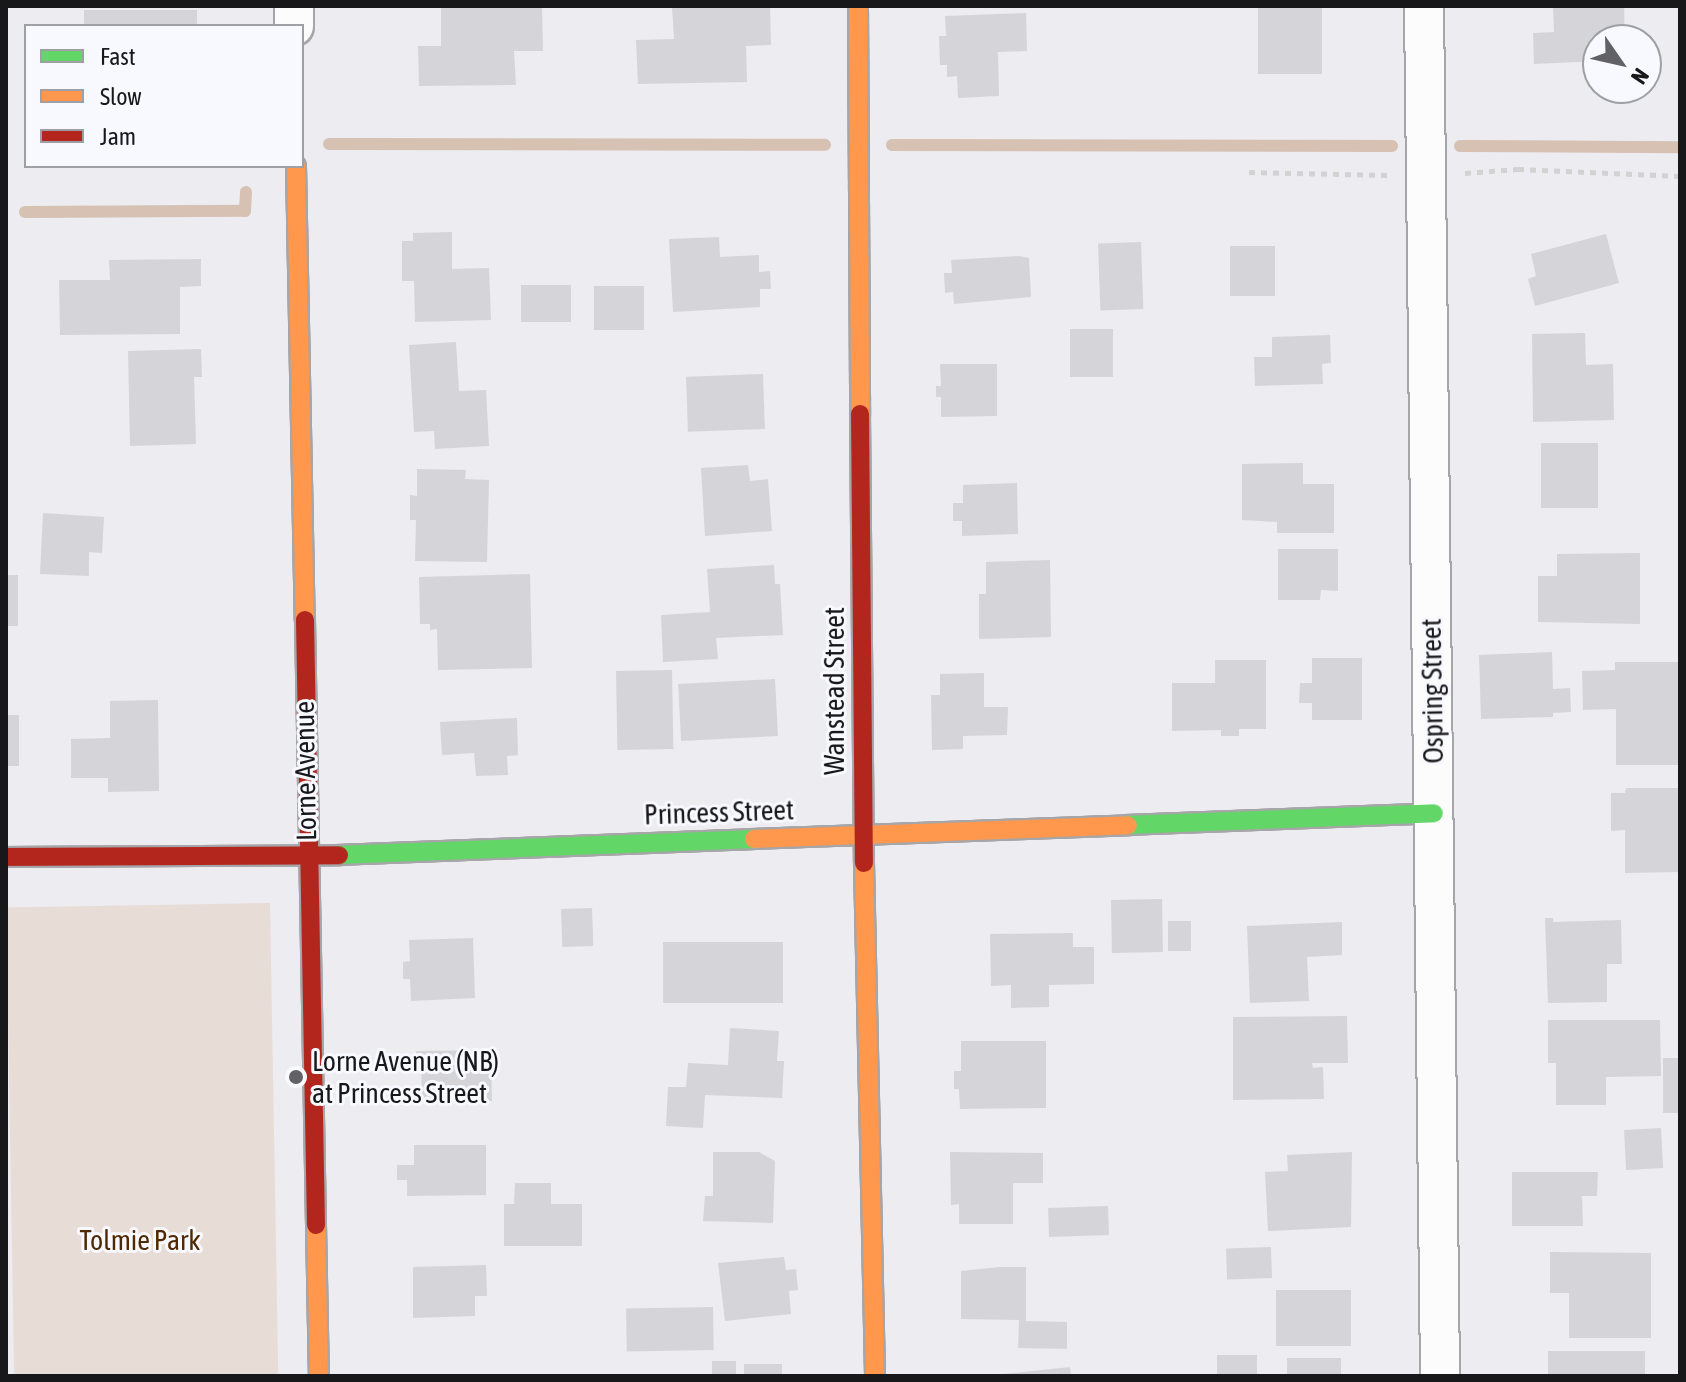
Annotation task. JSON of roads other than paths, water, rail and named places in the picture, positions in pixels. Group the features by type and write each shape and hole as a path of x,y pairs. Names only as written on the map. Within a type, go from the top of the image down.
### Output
{"street":[{"name":"Wanstead Street","path":"858,6 863,835 875,1376"},
{"name":"Ospring Street","path":"1424,6 1440,1376"},
{"name":"Lorne Avenue","path":"296,168 319,1376"},
{"name":"Princess Street","path":"6,857 307,856 1434,813"}],"waterway":[{"path":"329,144 825,145"},
{"path":"892,145 1392,146"},
{"path":"1460,146 1680,147"},
{"path":"25,212 245,211 246,192"}],"place":[{"name":"Lorne Avenue (NB) at Princess Street","path":"296,1077"}],"park label":[{"name":"Tolmie Park","path":"140,1240"}]}
